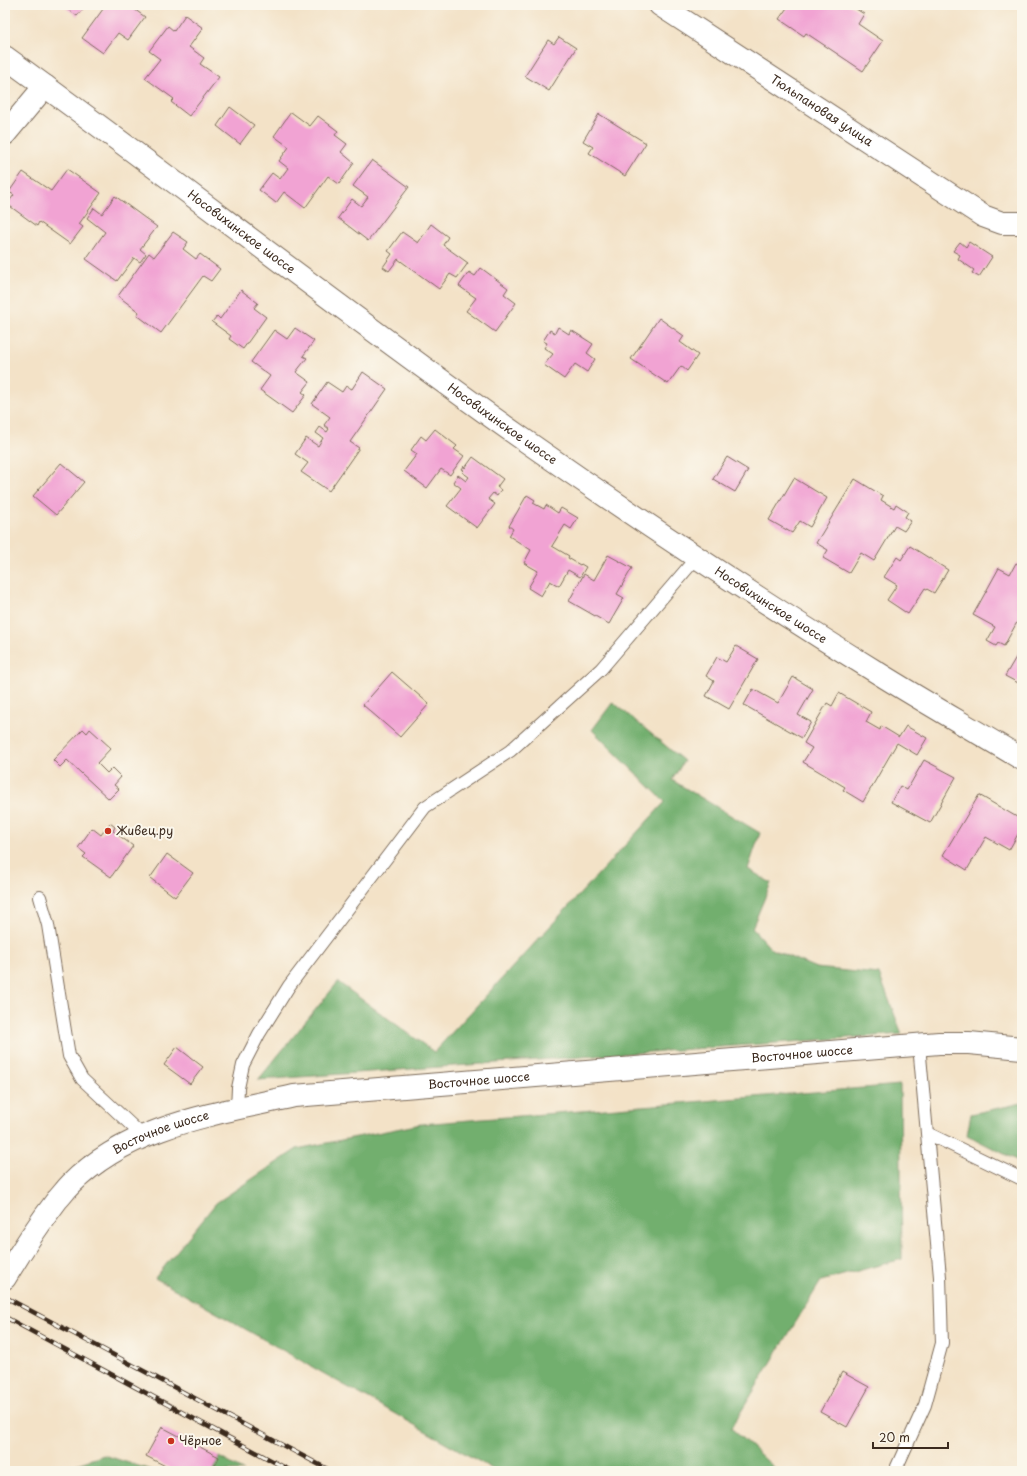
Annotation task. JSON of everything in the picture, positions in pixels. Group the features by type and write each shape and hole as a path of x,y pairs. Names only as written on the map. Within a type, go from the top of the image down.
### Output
{"main road":[{"name":"Тюльпановая улица","path":"660,5 983,216 1002,223 1022,223"},
{"name":"Носовихинское шоссе","path":"5,57 358,319 520,436 697,557 792,619 879,674 1022,759"},
{"path":"5,134 45,86"},
{"path":"969,1044 1011,1034 1022,1034"},
{"name":"Восточное шоссе","path":"5,1278 49,1210 71,1184 115,1150 143,1136 193,1119 294,1096 939,1043 1022,1048"}],"lane":[{"path":"237,1109 238,1088 243,1065 259,1034 289,986 425,807 510,751 601,669 697,557"},
{"path":"40,897 48,925 69,1056 82,1079 143,1136"},
{"path":"895,1471 925,1405 942,1343 940,1277 919,1045"},
{"path":"927,1133 1022,1179"}],"green space":[{"path":"613,702 684,761 672,780 760,833 748,869 771,883 752,928 771,949 816,968 879,974 902,1034 258,1080 338,982 434,1052 665,802 592,730"},
{"path":"900,1085 902,1259 821,1281 731,1428 778,1471 496,1471 155,1278 216,1203 297,1149 421,1124"},
{"path":"1022,1103 1022,1163 967,1135 971,1114"},
{"path":"104,1455 154,1471 56,1471"},
{"path":"219,1457 244,1471 212,1471"}],"building":[{"path":"69,5 86,5 77,16 66,8"},
{"path":"106,5 137,5 134,9 145,17 128,40 118,33 103,53 82,38"},
{"path":"789,5 850,5 864,14 858,24 883,41 863,71 806,33 804,36 779,19"},
{"path":"185,15 203,28 189,47 204,58 200,64 219,77 189,116 171,102 174,99 145,78 160,59 149,51 168,26 174,31"},
{"path":"559,37 576,48 549,91 525,76 548,40 554,44"},
{"path":"230,107 254,125 240,144 217,126"},
{"path":"291,112 310,126 318,116 338,131 335,135 347,144 341,152 354,163 339,184 328,176 305,208 284,192 276,203 259,190 272,173 280,179 288,168 279,161 289,147 274,136"},
{"path":"599,114 646,143 625,176 589,153 593,147 583,141"},
{"path":"372,160 409,187 368,241 338,218 352,199 361,206 368,197 353,186"},
{"path":"67,169 101,193 79,224 83,227 70,244 39,222 37,226 7,204 14,195 9,192 23,172 51,191"},
{"path":"115,196 157,227 140,249 146,254 140,262 134,258 117,281 86,259 105,232 87,218 94,208 102,214"},
{"path":"431,224 448,237 443,245 468,263 457,278 450,274 439,289 398,259 389,271 383,267 392,254 388,251 402,232 418,243"},
{"path":"173,232 188,242 183,249 196,259 200,254 220,269 211,281 203,276 161,333 137,315 139,312 118,296 149,253 154,257"},
{"path":"960,242 966,247 969,242 992,257 979,277 972,273 974,270 958,259 960,255 953,251"},
{"path":"481,268 508,288 504,294 516,303 495,332 466,311 476,298 459,286 469,272 475,276"},
{"path":"241,290 258,303 254,308 266,317 243,349 229,339 231,336 212,322 217,316 220,319"},
{"path":"659,318 684,336 680,342 698,355 687,371 681,366 668,384 631,359"},
{"path":"558,327 569,334 571,330 593,344 587,353 595,359 587,372 575,364 564,379 544,365 553,354 544,348 547,343 543,341 550,330 555,333"},
{"path":"295,328 314,341 303,356 307,358 296,372 310,382 302,392 306,395 292,413 260,390 270,376 251,362 274,330 287,339"},
{"path":"363,372 387,389 350,442 359,448 329,491 301,472 308,463 295,454 306,438 318,446 323,438 316,433 320,427 327,432 329,429 324,425 330,417 312,404 327,382 342,392 346,386 352,389"},
{"path":"435,429 457,446 454,449 464,456 450,475 441,469 427,488 404,471 417,454 411,450 421,436 426,440"},
{"path":"473,457 503,479 497,487 501,490 497,496 493,493 488,499 495,504 477,528 447,506 461,488 453,482 458,475 466,481 469,477 462,472 464,470 462,469 464,466 465,468"},
{"path":"727,457 748,470 735,492 713,479"},
{"path":"61,463 84,482 56,515 33,496"},
{"path":"794,478 827,498 810,527 800,521 792,533 769,520"},
{"path":"855,479 883,496 881,500 894,508 896,504 908,512 905,517 911,521 904,531 895,526 874,561 861,553 849,573 823,558 828,550 816,543"},
{"path":"527,495 535,500 533,503 544,509 546,505 558,513 561,508 578,518 571,529 565,525 552,546 569,556 568,558 586,567 580,577 568,570 559,586 550,581 541,596 528,588 538,571 524,563 531,550 509,536 513,529 509,526"},
{"path":"910,546 948,570 934,593 925,588 908,614 887,600 897,585 884,577 897,557 901,560"},
{"path":"608,555 632,568 617,594 624,598 609,624 569,601 584,574 594,580"},
{"path":"1016,563 1022,566 1022,613 1004,646 998,643 996,646 987,641 995,627 973,615 999,568 1010,574"},
{"path":"736,646 758,659 729,709 706,696 714,681 706,676 717,657 726,662"},
{"path":"1022,647 1022,685 1005,676"},
{"path":"392,672 429,704 400,737 363,705"},
{"path":"793,677 813,689 798,715 811,722 802,738 744,705 753,689 778,703"},
{"path":"839,693 871,712 866,722 880,730 881,726 899,737 906,726 927,738 917,755 897,743 863,802 843,790 845,787 803,762 812,748 804,743 827,703 832,706"},
{"path":"83,729 87,733 90,729 111,748 97,763 107,773 112,768 121,777 114,785 119,789 109,799 67,760 60,767 53,760"},
{"path":"924,760 956,777 930,823 891,802 900,786 907,790"},
{"path":"979,795 1022,820 1022,827 1009,850 986,837 967,870 943,855"},
{"path":"110,823 115,827 113,831 133,846 111,877 83,857 86,854 78,848 92,828 101,835"},
{"path":"167,854 193,873 175,897 150,878"},
{"path":"177,1047 203,1067 190,1084 164,1065"},
{"path":"842,1372 869,1387 847,1427 820,1412"},
{"name":"Чёрное","path":"162,1427 219,1457 212,1471 175,1471 146,1456"}],"railway":[{"path":"5,1297 331,1471"},
{"path":"5,1317 291,1471"}],"place":[{"name":"Живец.ру","path":"108,831"},
{"name":"Чёрное","path":"171,1441"}]}
